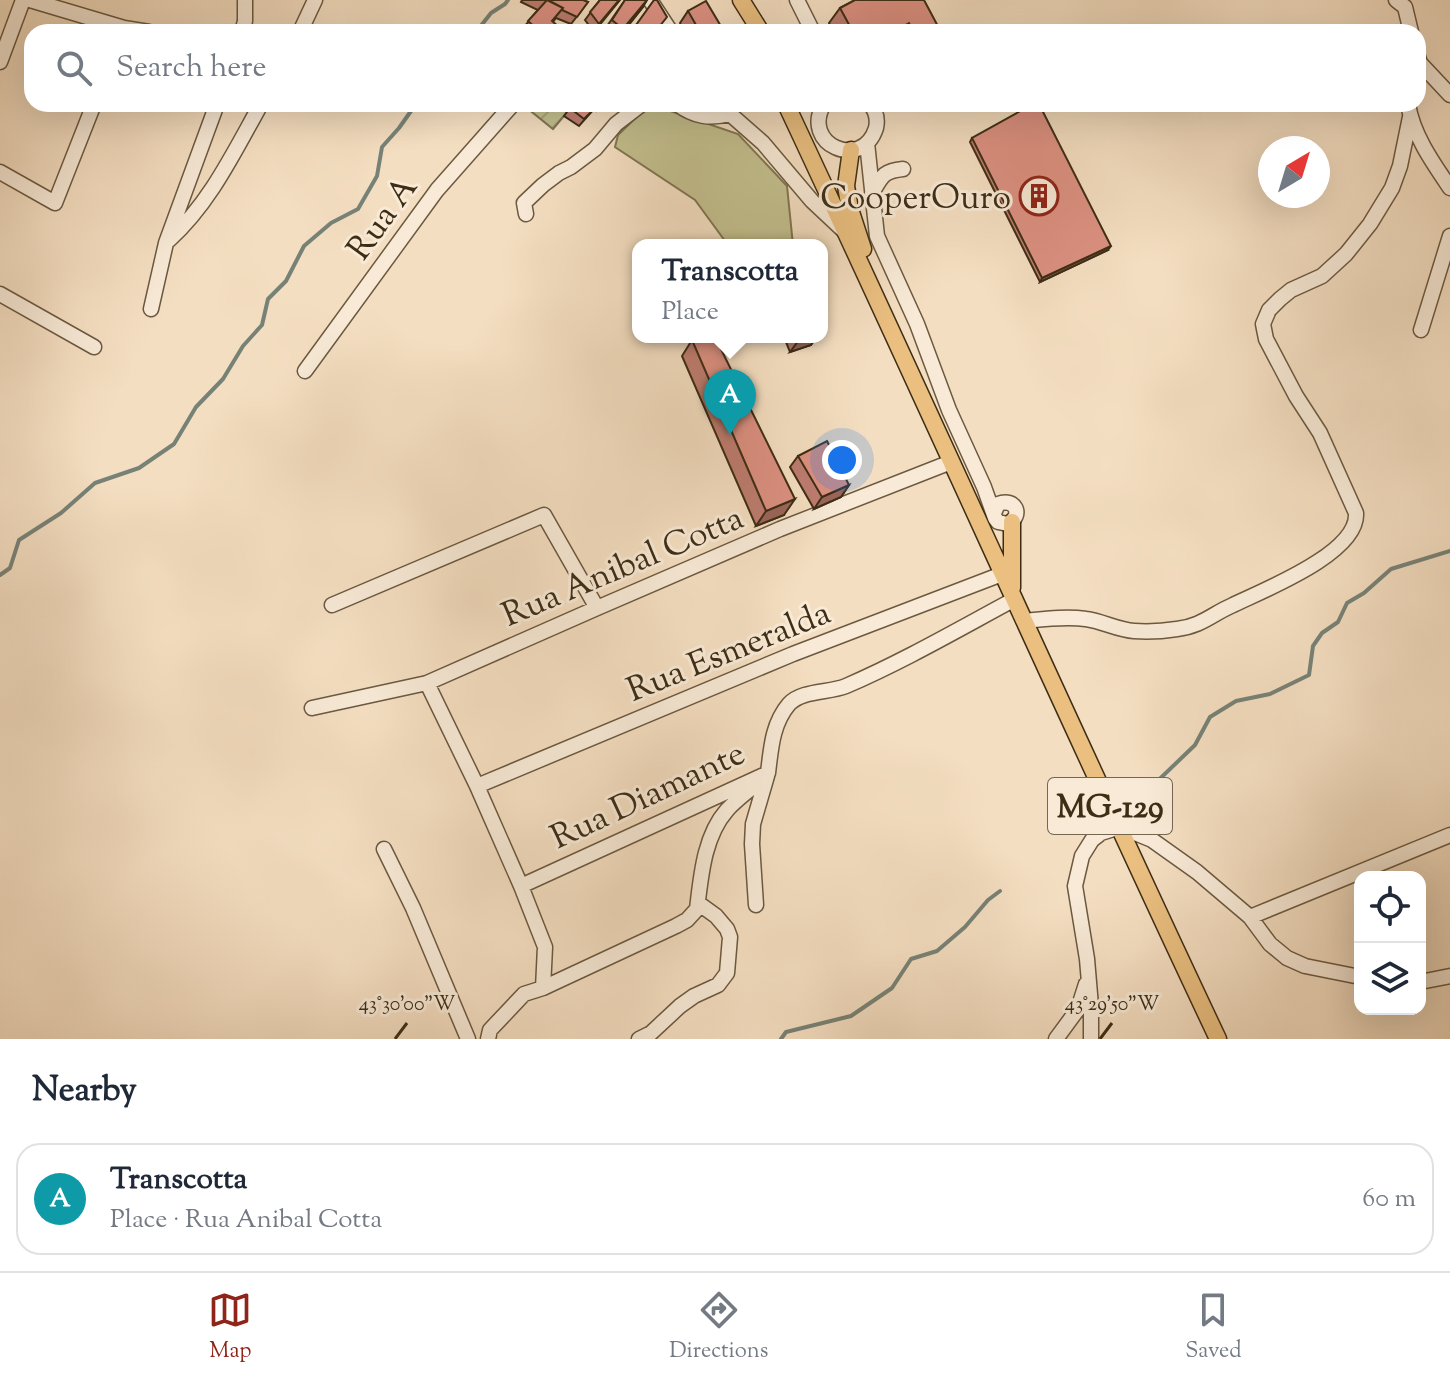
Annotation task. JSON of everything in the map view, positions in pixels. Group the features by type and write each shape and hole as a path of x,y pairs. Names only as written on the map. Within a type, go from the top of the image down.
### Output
{"main road":[{"path":"739,0 749,24"},
{"path":"739,0 756,24"},
{"name":"MG-129","path":"790,112 1218,1039"},
{"path":"805,144 849,202"},
{"path":"850,158 846,186 849,202 882,307"},
{"path":"1012,522 1013,596"}],"street":[{"path":"0,62 23,0"},
{"path":"30,0 105,24"},
{"path":"244,24 245,0"},
{"path":"304,24 315,0"},
{"path":"650,0 666,24"},
{"path":"797,0 809,24"},
{"path":"1403,2 1409,24"},
{"path":"1426,69 1450,95"},
{"path":"0,172 55,203 91,112"},
{"path":"151,309 166,243 214,112"},
{"path":"166,243 213,190 257,112"},
{"name":"Rua A","path":"305,371 437,190 506,112"},
{"path":"526,214 524,203 534,193 595,149 616,124 632,112"},
{"path":"687,112 713,118 722,112"},
{"path":"729,112 763,143 812,201 847,234"},
{"path":"820,112 818,121 825,140 850,158 872,193"},
{"path":"850,158 873,136 878,122 875,112"},
{"path":"1409,112 1436,168 1450,188"},
{"path":"1024,621 1089,619 1133,631 1189,627 1315,564 1353,531 1356,513 1320,433 1266,339 1263,324 1269,310 1280,299 1291,290 1322,276 1346,254 1370,224 1392,188 1400,166 1409,112"},
{"path":"867,143 877,236 917,324 949,410 984,487 998,507 995,518 1002,524 1012,522"},
{"path":"872,193 885,173 903,169"},
{"path":"1421,330 1450,236"},
{"path":"0,294 94,347"},
{"name":"Rua Anibal Cotta","path":"312,708 427,683 780,529 951,462"},
{"path":"332,605 544,515 597,608"},
{"name":"Rua Esmeralda","path":"477,786 793,654 1002,574"},
{"name":"Rua Diamante","path":"521,886 768,773 772,738 785,711 795,699 842,688 935,642 1013,596"},
{"path":"427,683 477,786 545,947 543,988"},
{"path":"488,1039 490,1030 524,994 676,926 694,914 707,848 718,823 727,810 768,773"},
{"path":"756,905 753,824 768,773"},
{"path":"1091,1039 1087,959 1075,886 1082,856 1092,840 1101,833 1120,827 1152,840 1197,872 1250,917 1270,944 1298,963 1354,976"},
{"path":"1250,917 1450,835"},
{"path":"384,849 413,908 468,1039"},
{"path":"639,1039 651,1033 694,996 718,985 727,973 730,937 727,929 698,903"},
{"path":"1056,1039 1078,1009 1088,976"},
{"path":"1426,981 1450,976"}],"shaded area":[{"path":"532,112 567,112 553,129"},
{"path":"642,112 673,112 738,134 787,186 792,239 724,239 695,200 615,147 618,135"}],"building":[{"path":"547,0 563,8 552,21 555,24 531,24 528,21"},
{"path":"548,0 583,0 588,2 577,17"},
{"path":"600,0 619,0 599,24 590,12"},
{"path":"625,0 647,0 627,24 617,24 612,20"},
{"path":"657,0 667,17 661,24 637,24"},
{"path":"855,0 924,0 937,24 849,24 840,8"},
{"path":"706,1 720,24 695,24 688,11"},
{"path":"575,112 591,112 584,119"},
{"name":"CooperOuro","path":"1019,112 1043,112 1111,246 1042,278 972,138"},
{"path":"693,343 718,343 795,499 766,511"},
{"path":"827,441 849,485 822,497 798,456"}],"waterway":[{"path":"482,24 508,0"},
{"path":"0,575 10,568 19,540 61,513 95,483 139,468 174,444 196,407 223,379 243,346 262,325 268,299 286,281 304,246 331,223 358,209 377,176 382,147 410,112"},
{"path":"1145,793 1195,745 1210,717 1236,701 1270,694 1309,675 1313,646 1322,633 1338,622 1347,603 1364,593 1391,569 1450,551"},
{"path":"781,1039 786,1032 851,1016 892,988 911,959 937,951 1000,891"}],"place":[{"name":"CooperOuro","path":"1039,196"},
{"name":"Transcotta","path":"730,435"}]}
